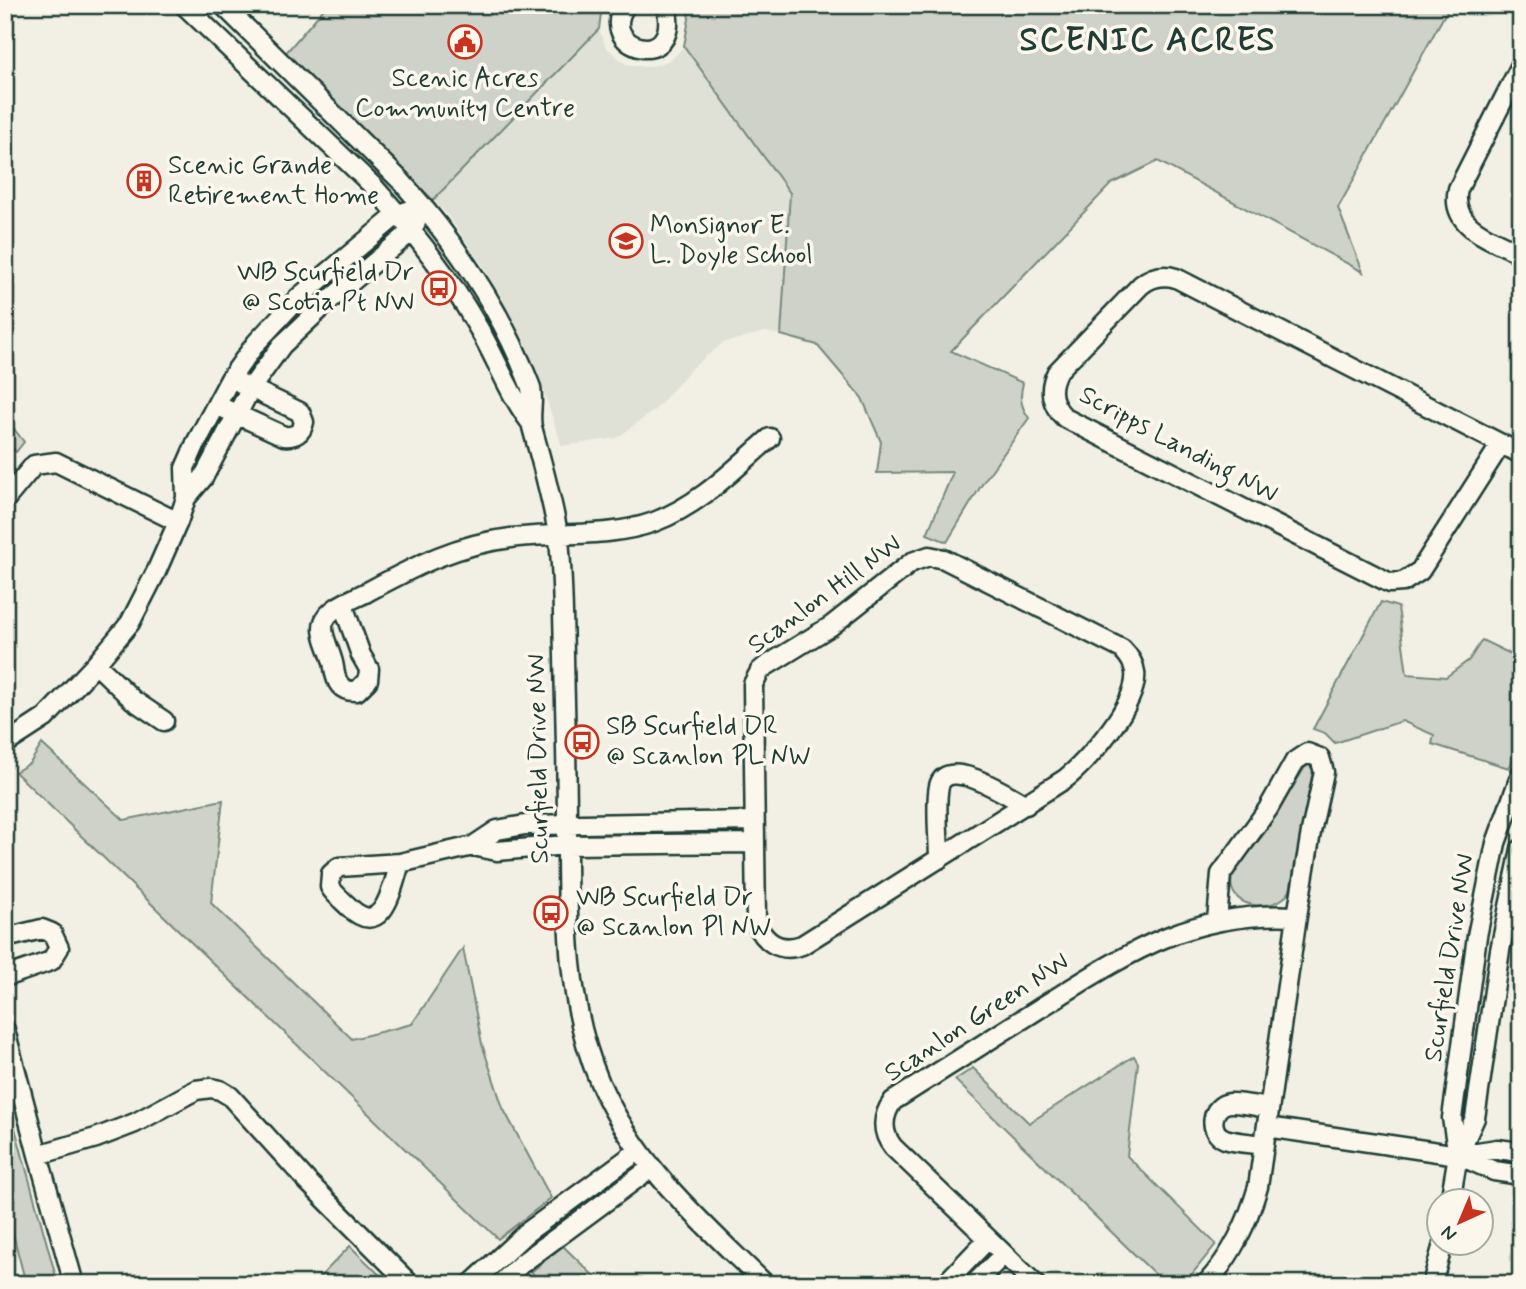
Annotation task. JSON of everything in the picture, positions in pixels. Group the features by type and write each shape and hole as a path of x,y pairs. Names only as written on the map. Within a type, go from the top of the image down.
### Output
{"street":[{"name":"Scurfield Drive NW","path":"184,5 373,186 412,230 461,298 515,402 531,423"},
{"path":"626,5 620,17 620,31 628,42 643,48 658,45 667,36 670,23 666,5"},
{"name":"Scurfield Drive NW","path":"226,8 423,206 470,268 508,337 532,389 531,423 545,471 558,535 564,643 569,945 578,1012 592,1063 638,1151 672,1193 765,1284"},
{"path":"208,29 226,8"},
{"path":"1521,65 1456,197 1457,209 1467,225 1521,254"},
{"path":"5,744 45,718 130,623 178,522 186,498 186,468 230,379 256,343 284,312 398,214 423,206"},
{"path":"186,498 203,478 251,388 282,345 298,328 412,230 423,206"},
{"name":"Scripps Landing NW","path":"1501,444 1420,571 1403,582 1390,583 1065,418 1055,406 1052,385 1057,372 1141,285 1151,278 1169,276 1521,454"},
{"path":"216,404 284,436 295,435 303,428 303,417 296,409 230,379"},
{"path":"344,605 448,552 511,538 618,530 650,523 681,511 709,491 769,438"},
{"path":"5,500 34,465 56,462 178,522"},
{"name":"Scanlon Hill NW","path":"929,556 944,559 1122,649 1134,664 1135,680 1132,691 1113,726 1097,748 1065,779 1026,805 802,945 789,948 773,944 766,940 756,922 752,691 756,677 766,666 840,620 912,562 929,556"},
{"path":"96,664 133,700 164,721"},
{"path":"1206,1284 1228,1256 1246,1224 1258,1186 1297,916 1324,772 1320,758 1307,753 1295,761 1268,809 1221,874 1217,921"},
{"path":"940,859 939,787 946,777 963,774 1026,805"},
{"name":"Scurfield Drive NW","path":"1458,1155 1452,1118 1477,936 1496,843 1521,774"},
{"path":"400,863 472,846 497,830 525,825 754,821"},
{"path":"472,846 497,851 566,845 755,843"},
{"name":"Scurfield Drive NW","path":"1452,1188 1458,1155 1475,1118 1502,937 1521,849"},
{"name":"Scanlon Green NW","path":"1035,1284 888,1141 884,1122 893,1101 1133,951 1183,930 1217,921 1274,915 1297,916"},
{"path":"5,938 42,929 56,937 59,948 51,961 5,977"},
{"path":"5,1030 74,1284"},
{"path":"38,1155 135,1123 196,1090 211,1087 220,1090 230,1096 307,1181 410,1284"},
{"path":"1269,1108 1227,1104 1217,1110 1213,1120 1215,1131 1223,1138 1265,1136 1458,1155 1497,1149 1521,1152"},
{"path":"471,1284 526,1233 638,1151"},
{"path":"1458,1155 1494,1171 1521,1175"},
{"path":"500,1284 521,1264 650,1168"},
{"path":"945,1284 988,1239"},
{"path":"974,1284 1004,1254"},
{"path":"1432,1284 1439,1258"}],"shaded area":[{"path":"327,5 602,5 599,29 433,200 284,55"},
{"path":"687,5 1450,5 1338,208 1363,272 1158,161 1111,184 951,351 1023,383 1022,402 1029,418 984,481 947,542 927,534 953,472 877,473 881,442 862,398 817,345 781,335 790,193 684,46 689,19"},
{"name":"Monsignor E. L. Doyle School","path":"599,29 606,47 626,64 647,67 660,64 673,58 684,46 790,193 781,335 765,332 723,343 691,369 656,409 617,438 562,446 534,363 516,325 483,266 448,216 433,200"},
{"path":"5,417 24,442 16,452 5,442"},
{"path":"1381,602 1398,607 1407,674 1446,677 1469,660 1482,640 1521,659 1521,745 1509,768 1432,744 1434,735 1402,721 1335,743 1325,733 1313,729"},
{"path":"42,744 124,820 223,800 211,903 352,1039 412,1024 463,948 482,1044 503,1108 551,1198 498,1239 15,772 30,763"},
{"path":"1309,765 1313,770 1290,891 1283,899 1273,903 1262,905 1242,901 1231,885 1233,873 1267,830 1305,767"},
{"path":"1134,1056 1138,1063 1127,1156 1216,1244 1181,1284 1165,1284 955,1080 973,1068 1029,1123"},
{"path":"5,1092 58,1284 26,1284 5,1203"},
{"path":"350,1246 389,1284 313,1284"},
{"path":"563,1246 602,1284 543,1284 531,1272"}],"place":[{"name":"Scenic Acres Community Centre","path":"465,42"},
{"name":"Scenic Grande Retirement Home","path":"144,181"},
{"name":"Monsignor E. L. Doyle School","path":"626,241"},
{"name":"WB Scurfield Dr @ Scotia Pt NW","path":"439,288"},
{"name":"SB Scurfield DR @ Scanlon PL NW","path":"582,742"},
{"name":"WB Scurfield Dr @ Scanlon Pl NW","path":"551,913"}],"district":[{"name":"SCENIC ACRES","path":"1148,41"}]}
